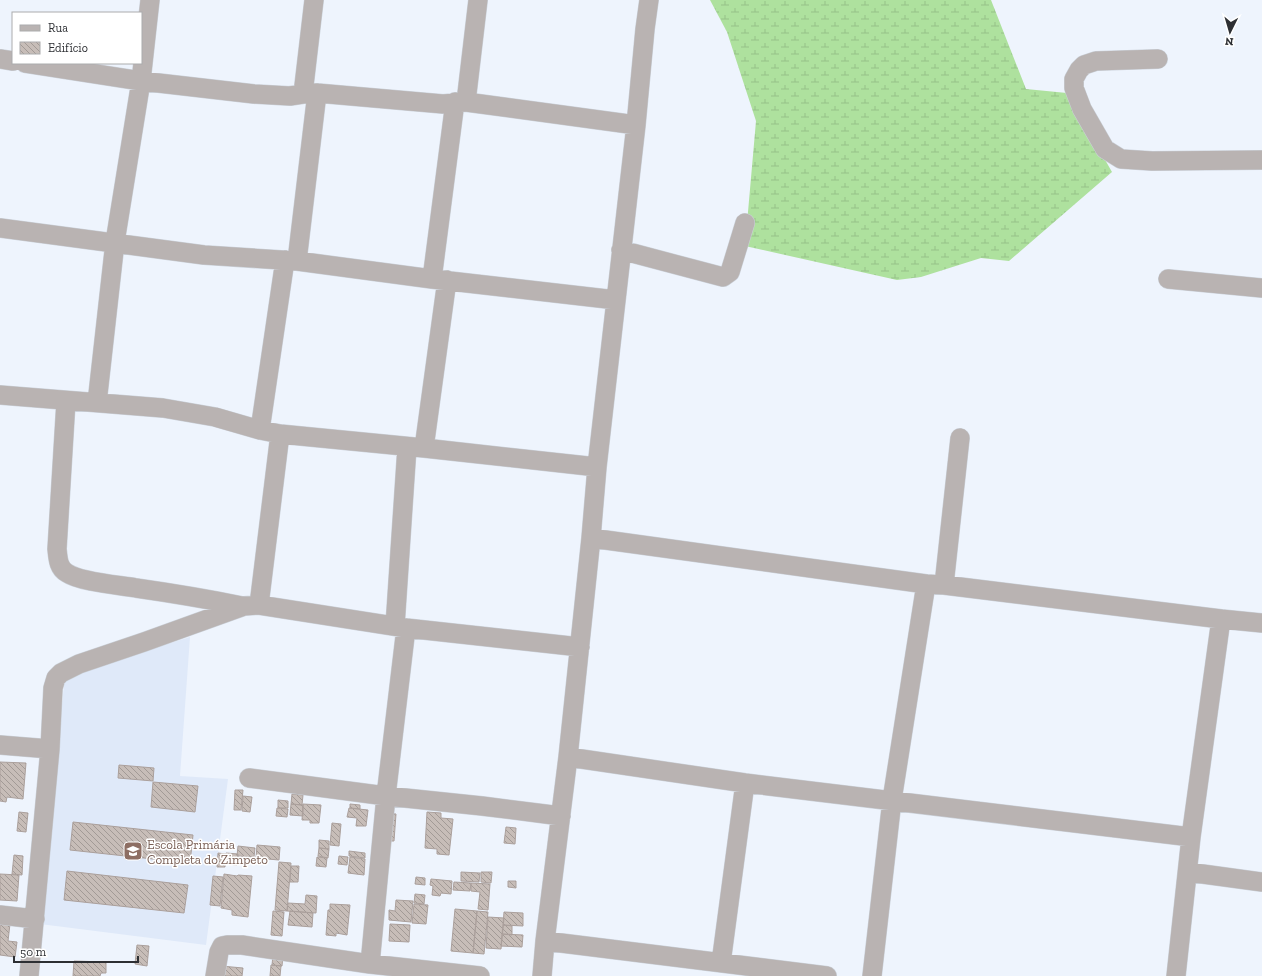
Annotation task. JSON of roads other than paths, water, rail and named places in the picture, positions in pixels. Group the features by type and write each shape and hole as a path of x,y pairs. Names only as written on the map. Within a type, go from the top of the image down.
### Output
{"street":[{"path":"97,403 115,242 141,81 150,0"},
{"path":"260,430 291,261 310,93 314,0"},
{"path":"357,967 386,796 415,447 439,280 460,102 478,0"},
{"path":"542,976 568,757 597,467 649,0"},
{"path":"0,59 12,61"},
{"path":"1158,59 1096,61 1084,65 1079,70 1074,79 1074,88 1082,109 1105,149 1121,158 1152,161 1262,160"},
{"path":"31,64 141,81 278,96 310,93 442,104 460,102 636,125"},
{"path":"621,250 723,277 730,272 745,223"},
{"path":"0,228 115,242 204,255 291,261 439,280 616,300"},
{"path":"1168,279 1262,288"},
{"path":"0,395 163,408 215,416 260,430 280,434 597,467"},
{"path":"66,401 56,549 58,563 62,569 70,575 89,581 251,606 401,627 580,647"},
{"path":"251,606 280,434"},
{"path":"872,976 892,800 935,584 960,438"},
{"path":"591,538 935,584 1262,623"},
{"path":"29,976 50,749 53,688 56,678 61,673 79,664 251,606"},
{"path":"1176,976 1191,837 1221,619"},
{"path":"0,745 50,749"},
{"path":"568,757 745,784 892,800 1191,837"},
{"path":"249,778 386,796 561,816"},
{"path":"721,964 745,784"},
{"path":"1188,872 1262,882"},
{"path":"0,915 35,919"},
{"path":"545,941 827,976"},
{"path":"215,976 219,952 222,946 227,945 242,945 357,967 480,976"}],"place":[{"name":"Escola Primária Completa do Zimpeto","path":"133,851"}]}
